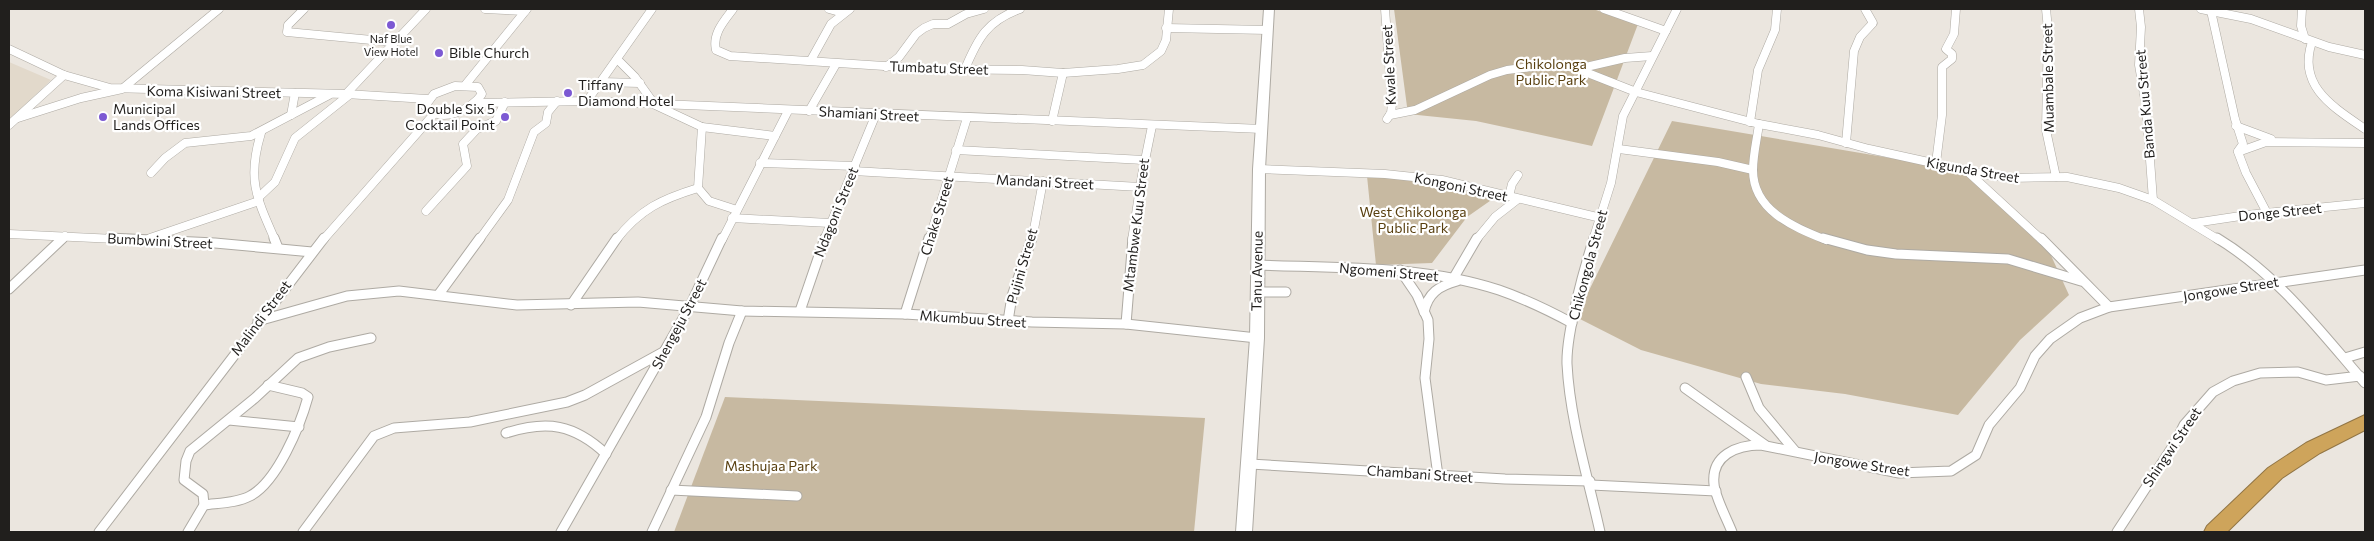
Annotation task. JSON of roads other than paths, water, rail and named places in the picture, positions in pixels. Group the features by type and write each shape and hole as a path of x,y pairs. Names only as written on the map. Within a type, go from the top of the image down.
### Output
{"highway":[{"path":"2214,532 2275,472 2320,444 2365,422"}],"street":[{"path":"18,118 68,101 122,90 220,9"},
{"path":"304,9 288,25 287,32 291,34 393,42"},
{"path":"145,240 259,199 275,182 295,138 347,94 393,42 426,9"},
{"path":"485,9 526,10"},
{"path":"587,101 652,9"},
{"name":"Tumbatu Street","path":"733,9 717,34 714,45 716,50 737,57 811,60 836,64 886,67 1063,73 1118,69 1149,62 1161,51 1166,40 1169,9"},
{"path":"829,9 843,13"},
{"path":"811,60 825,33 843,13 850,9"},
{"path":"886,67 899,57 916,34 924,28 933,24 948,24 966,14 984,9"},
{"path":"965,70 979,36 992,21 1001,12 1020,9"},
{"name":"Tanu Avenue","path":"1244,532 1257,338 1259,169 1269,9"},
{"name":"Kwale Street","path":"1385,9 1389,117 1415,110 1490,75 1507,70 1540,66 1575,68"},
{"path":"1604,9 1666,31"},
{"name":"Chikongola Street","path":"1600,532 1569,384 1567,363 1572,323 1588,256 1601,218 1619,149 1619,131 1623,116 1677,9"},
{"path":"1777,9 1775,30 1758,70 1754,123 1753,170 1756,184 1772,213 1789,225 1827,240 1858,248 1896,254 2008,259 2081,281"},
{"path":"1846,143 1854,52 1860,37 1873,23 1864,9"},
{"path":"1936,163 1940,148 1944,96 1942,67 1952,59 1952,54 1946,48 1953,40 1956,9"},
{"name":"Muambale Street","path":"2046,9 2048,29 2046,130 2056,177"},
{"name":"Banda Kuu Street","path":"2139,9 2141,27 2139,65 2146,106 2153,200"},
{"path":"2201,9 2269,24 2312,42 2365,55"},
{"path":"2302,9 2301,26 2304,39"},
{"path":"466,84 526,10"},
{"path":"2211,11 2212,33 2225,73 2236,126 2243,144 2238,152"},
{"path":"1166,28 1268,30"},
{"path":"2312,42 2306,60 2310,79 2332,104 2365,129"},
{"name":"Koma Kisiwani Street","path":"9,49 64,76 96,86 122,90 347,94 427,100"},
{"path":"1575,68 1625,58 1652,56"},
{"path":"617,59 640,83 655,105 662,110 697,123 702,127 774,136"},
{"path":"809,111 836,64"},
{"path":"1575,68 1636,92"},
{"path":"1052,121 1063,73"},
{"path":"9,125 64,76"},
{"path":"600,82 640,83"},
{"path":"466,84 478,87 482,94 476,103 456,113 434,114 427,111 424,106 427,100 436,92 451,86 466,84"},
{"name":"Kigunda Street","path":"1636,92 1754,123 1818,135 1966,170 2009,178 2056,177 2119,188 2153,200 2225,243 2273,282 2363,379"},
{"path":"291,115 295,93"},
{"path":"151,173 165,158 185,143 236,139 261,133 331,94"},
{"path":"439,294 508,200 534,132 546,123 548,112 557,100"},
{"name":"Shamiani Street","path":"476,103 557,100 1152,126 1262,129"},
{"path":"426,211 467,166 463,144 477,129 496,121 505,102"},
{"name":"Shengeju Street","path":"561,532 689,308 734,214 788,111"},
{"name":"Malindi Street","path":"99,532 312,252 434,114"},
{"name":"Ndagoni Street","path":"800,311 830,223 876,114"},
{"name":"Chake Street","path":"904,314 950,176 956,150 967,118"},
{"name":"Mtambwe Kuu Street","path":"1126,324 1130,264 1140,187 1152,126"},
{"path":"2236,126 2278,141"},
{"path":"702,127 698,188 701,196 734,214 830,223"},
{"path":"261,133 253,165 253,178 278,248"},
{"path":"2238,152 2259,143 2278,141 2365,144"},
{"path":"1619,149 1718,162 1753,170"},
{"path":"956,150 1144,160"},
{"path":"2238,152 2246,173 2267,213"},
{"name":"Mandani Street","path":"760,163 1140,187"},
{"name":"Kongoni Street","path":"1259,169 1406,175 1442,180 1601,218"},
{"path":"1966,170 2031,228 2081,281 2109,307"},
{"path":"1424,312 1430,294 1456,280 1474,239 1513,197 1518,175"},
{"name":"Pujini Street","path":"1008,321 1012,296 1030,249 1043,181"},
{"path":"571,305 617,237 630,224 661,200 698,188"},
{"name":"Donge Street","path":"2194,223 2267,213 2365,204"},
{"name":"Bumbwini Street","path":"9,234 145,240 278,248 312,252"},
{"path":"9,288 65,236"},
{"name":"Ngomeni Street","path":"1257,265 1400,270 1456,280 1512,294 1546,308 1572,323"},
{"path":"1400,270 1417,295 1428,320 1429,330 1424,378 1438,476"},
{"name":"Jongowe Street","path":"1732,532 1714,484 1717,464 1724,454 1749,445 1765,446 1899,473 1951,471 1976,455 1990,425 2020,388 2035,356 2050,339 2080,318 2109,307 2365,270"},
{"name":"Mkumbuu Street","path":"258,321 354,295 399,290 517,305 638,302 689,308 742,311 904,314 1008,321 1126,324 1257,338"},
{"path":"1257,292 1286,292"},
{"path":"652,532 706,417 729,343 742,311"},
{"path":"188,532 204,505 203,494 184,480 186,461 190,451 230,420 298,358 371,338"},
{"path":"303,532 374,436 394,428 478,420 567,402 585,395 665,351"},
{"path":"2345,358 2365,352"},
{"name":"Shingwi Street","path":"2117,532 2175,443 2184,425 2213,392 2233,381 2260,373 2298,372 2326,380 2363,379"},
{"path":"1746,377 1748,392 1757,406 1795,452"},
{"path":"204,505 239,499 255,492 272,471 299,427 308,397 302,392 268,385"},
{"path":"1685,388 1765,446"},
{"path":"230,420 299,427"},
{"path":"506,432 533,426 569,427 594,441 606,454"},
{"name":"Chambani Street","path":"1250,464 1327,466 1438,476 1716,491"},
{"path":"671,490 797,496"}],"place":[{"name":"Naf Blue View Hotel","path":"391,25"},
{"name":"Bible Church","path":"439,53"},
{"name":"Tiffany Diamond Hotel","path":"568,93"},
{"name":"Municipal Lands Offices","path":"103,117"},
{"name":"Double Six 5 Cocktail Point","path":"505,117"}],"park label":[{"name":"Chikolonga Public Park","path":"1551,72"},
{"name":"West Chikolonga Public Park","path":"1413,220"},
{"name":"Mashujaa Park","path":"771,466"}]}
